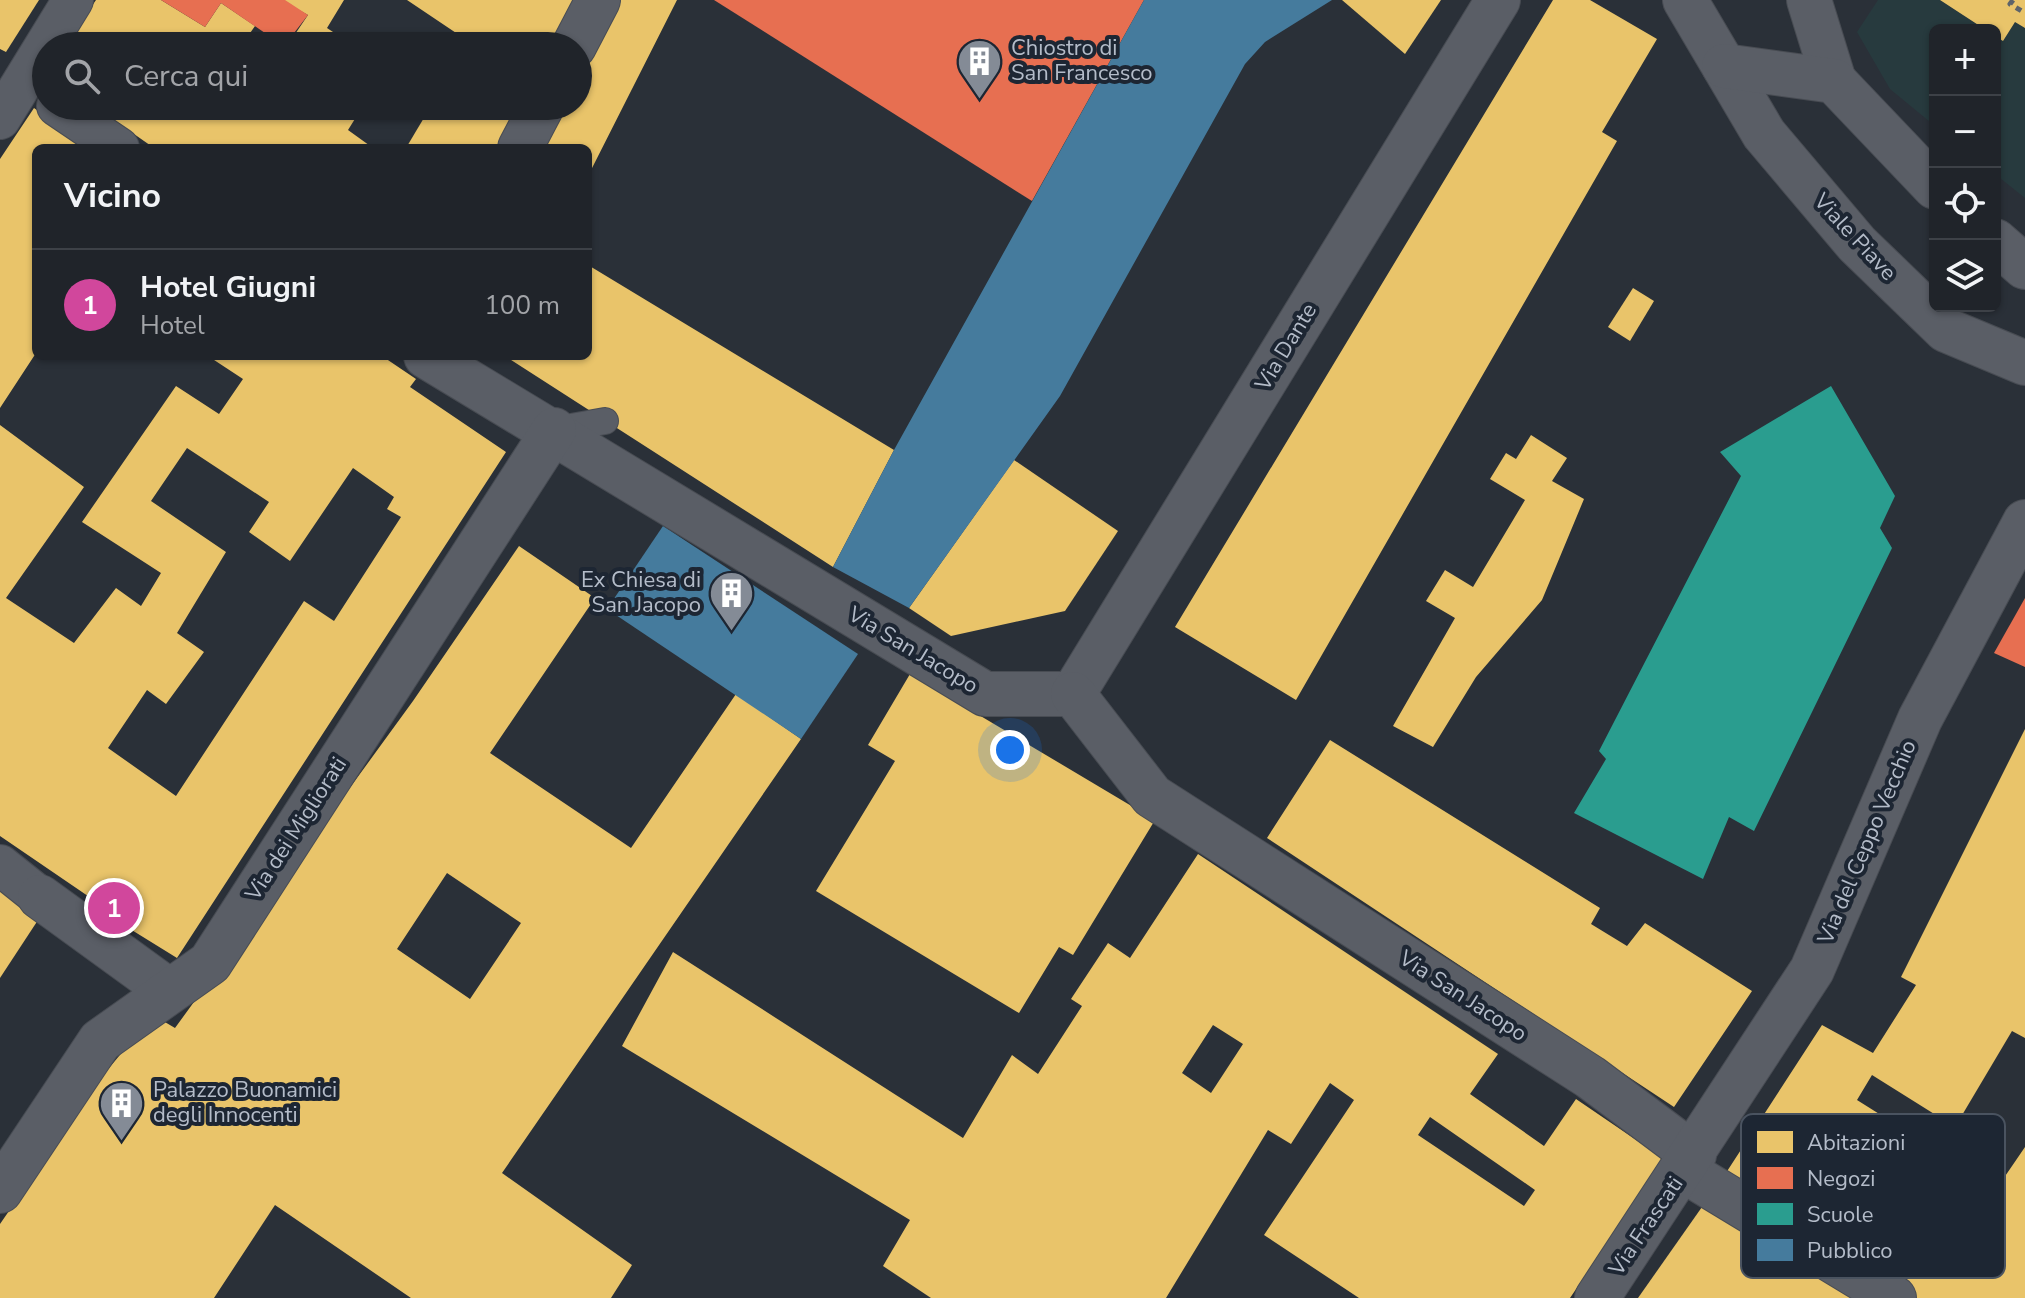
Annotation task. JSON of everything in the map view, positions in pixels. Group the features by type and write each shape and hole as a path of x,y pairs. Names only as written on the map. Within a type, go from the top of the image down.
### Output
{"street":[{"path":"54,32 73,0"},
{"path":"581,32 598,0"},
{"name":"Via Dante","path":"1073,694 1498,0"},
{"name":"Viale Piave","path":"1685,0 1764,134 1857,244 1946,330 2025,363"},
{"path":"1809,0 1834,81 1929,181"},
{"path":"1724,66 1834,81"},
{"path":"0,119 23,83"},
{"path":"78,120 113,144"},
{"path":"522,144 535,120"},
{"path":"2001,246 2025,267"},
{"name":"Via San Jacopo","path":"433,360 554,430 985,694 1073,694 1152,796 1590,1077 1689,1162 1741,1196"},
{"name":"Via dei Migliorati","path":"5,1172 100,1041 210,963 554,430"},
{"name":"Via del Ceppo Vecchio","path":"1689,1162 1812,970 1920,719 2025,522"},
{"path":"0,865 168,990"},
{"name":"Via Frascati","path":"1597,1298 1689,1162"},
{"name":"Via San Jacopo","path":"1864,1278 1894,1298"}],"lane":[{"path":"554,430 605,421"}],"path":[{"path":"2013,0 2010,4 2025,13"}],"green space":[{"path":"1878,0 1940,0 1977,24 1929,24 1929,121 1890,89 1857,32"},
{"path":"2015,22 2025,28 2025,198 2001,179 2003,40"}],"building: Abitazioni":[{"path":"0,0 39,0 6,52 0,49"},
{"path":"96,0 161,0 205,27 221,3 255,26 251,32 74,32"},
{"path":"281,0 344,0 327,28 333,32 296,32 308,15"},
{"path":"407,0 583,0 566,32 455,32"},
{"path":"616,0 677,0 592,168 592,144 541,144 554,120 592,120 592,46"},
{"path":"1342,0 1441,0 1405,54"},
{"path":"1553,0 1590,0 1657,39 1602,132 1617,141 1296,700 1175,627"},
{"path":"1940,0 2025,0 2025,28 2015,22 2003,41 2001,24 1977,24"},
{"path":"32,111 32,120 50,120 84,144 32,144 32,359 0,408 0,159"},
{"path":"114,120 354,120 348,130 367,144 148,144"},
{"path":"423,120 518,120 505,144 408,144"},
{"path":"592,267 894,450 833,567 511,360 592,360"},
{"path":"1633,288 1654,301 1630,341 1608,327"},
{"path":"214,360 388,360 416,379 410,387 506,452 177,958 101,911 104,907 0,836 0,425 84,487 6,598 74,643 116,588 141,606 161,573 82,522 176,386 219,414 243,379","holes":["187,448 269,502 249,532 290,561 353,468 394,497 387,509 401,517 334,621 304,601 176,796 108,748 147,690 166,704 204,652 177,633 226,552 151,501"]},
{"path":"1531,435 1567,458 1552,481 1584,499 1542,600 1476,677 1433,747 1393,726 1455,618 1426,601 1445,570 1473,587 1525,500 1490,479 1506,453 1516,459"},
{"path":"1014,460 1118,531 1065,611 951,636 909,608"},
{"path":"519,546 595,598 490,753 631,848 736,694 801,739 502,1173 632,1265 611,1298 411,1298 275,1205 214,1298 0,1298 0,1224 100,1079 153,1015 175,1028 413,701","holes":["447,873 521,923 470,999 397,949"]},
{"path":"910,674 1155,820 1073,955 1059,947 1019,1013 816,891 895,761 868,745"},
{"path":"2025,729 2025,1038 2012,1031 1963,1114 1934,1114 1872,1075 1857,1100 1879,1114 1764,1114 1822,1025 1873,1053 1916,985 1901,977"},
{"path":"1330,740 1600,908 1591,924 1627,946 1645,923 1752,991 1674,1107 1267,838"},
{"path":"1198,854 1498,1054 1470,1094 1544,1146 1576,1099 1664,1159 1570,1298 1359,1298 1264,1235 1354,1100 1330,1083 1291,1144 1268,1130 1166,1298 931,1298 883,1266 910,1220 622,1046 673,952 963,1138 1012,1055 1038,1074 1082,1006 1071,999 1108,943 1130,958","holes":["1213,1025 1243,1044 1211,1093 1182,1073","1430,1117 1535,1190 1524,1206 1418,1135"]},
{"path":"0,888 40,917 0,978"},
{"path":"2025,1147 2025,1298 1911,1298 1879,1278 2005,1278 2005,1176"},
{"path":"1741,1150 1741,1191 1722,1179"},
{"path":"1709,1197 1741,1219 1741,1278 1829,1278 1859,1298 1638,1298"}],"building: Negozi":[{"path":"161,0 285,0 308,15 295,32 263,32 221,3 205,27"},
{"name":"Chiostro di San Francesco","path":"714,0 1144,0 1032,201"},
{"path":"2025,598 2025,667 1994,653"}],"building: Scuole":[{"path":"1831,386 1895,496 1880,528 1892,548 1754,831 1729,817 1703,879 1574,813 1606,759 1599,751 1741,476 1720,452"}],"building: Pubblico":[{"path":"1144,0 1332,0 1265,42 1245,64 1060,396 909,608 833,567 894,450"},
{"name":"Ex Chiesa di San Jacopo","path":"663,526 858,654 801,739 607,609"}],"place":[{"name":"Chiostro di San Francesco","path":"980,100"},
{"name":"Ex Chiesa di San Jacopo","path":"732,632"},
{"name":"Hotel Giugni","path":"114,908"},
{"name":"Palazzo Buonamici degli Innocenti","path":"122,1142"}]}
